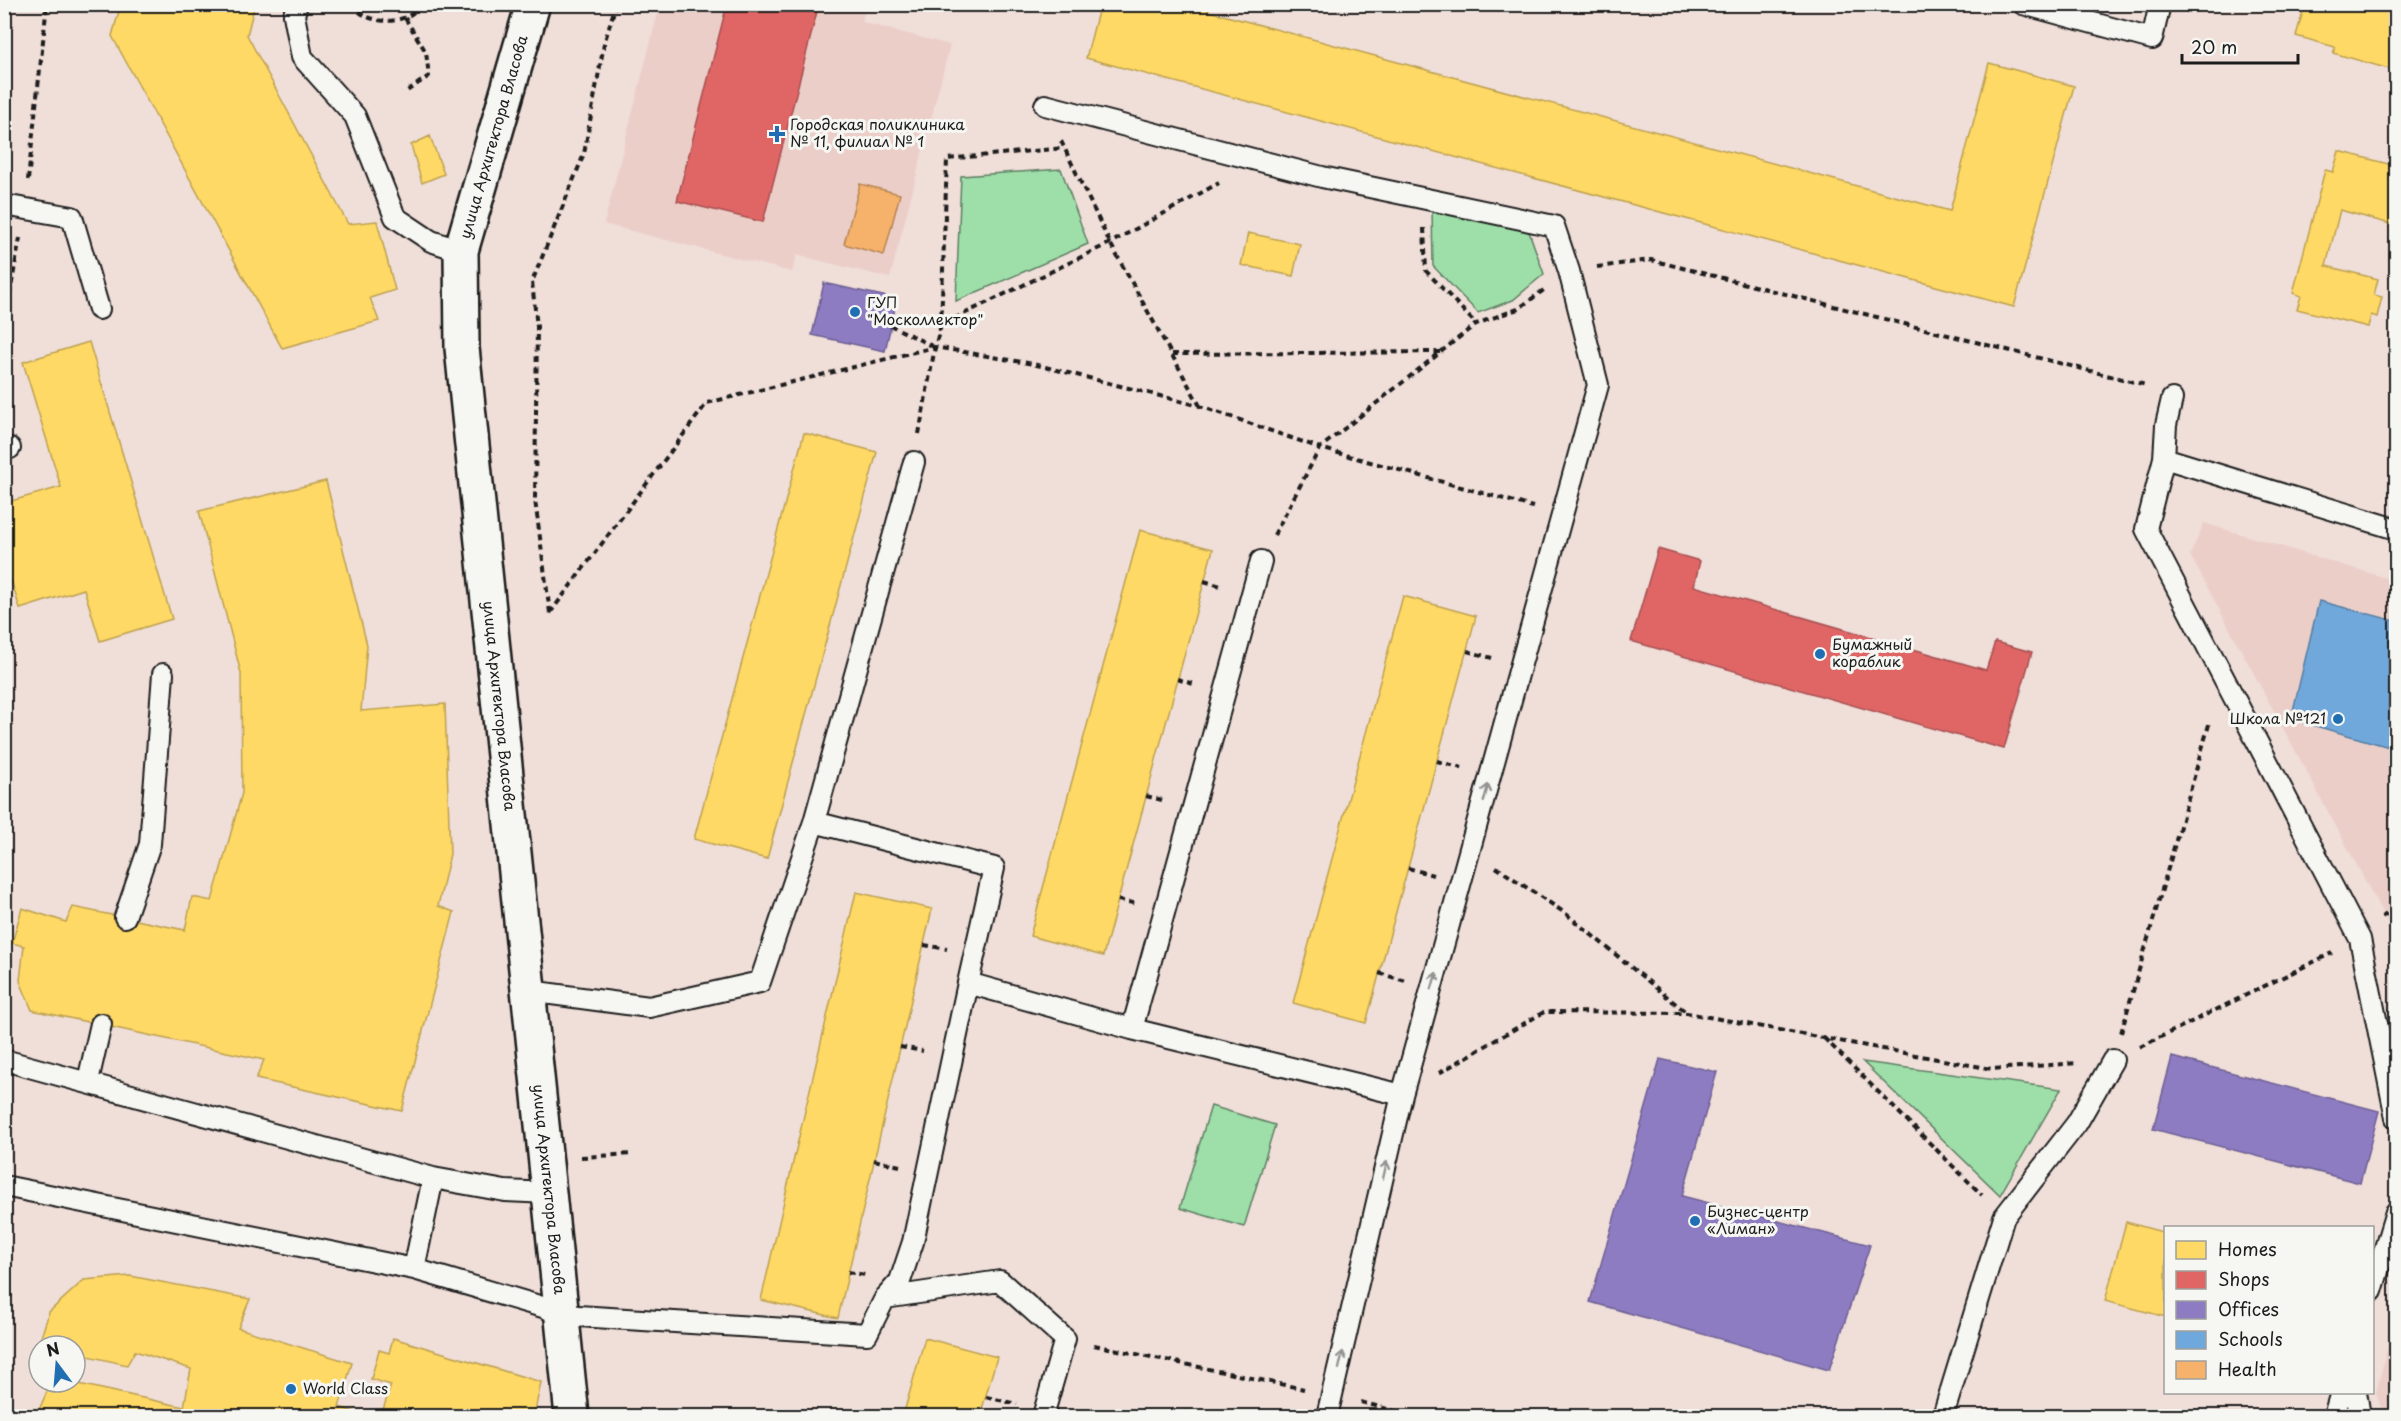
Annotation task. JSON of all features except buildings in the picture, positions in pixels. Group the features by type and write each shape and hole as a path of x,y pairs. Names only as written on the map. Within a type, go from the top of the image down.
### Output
{"street":[{"name":"улица Архитектора Власова","path":"533,4 461,251 462,348 572,1416"}],"lane":[{"path":"297,4 294,15 302,57 356,116 395,217 431,241 461,251"},
{"path":"2023,4 2152,39 2160,4"},
{"path":"1044,105 1322,177 1554,226 1569,271 1598,385 1402,1095 1327,1416"},
{"path":"4,205 72,217 99,309"},
{"path":"2172,399 2166,425 2164,458 2146,528 2360,939 2397,1118"},
{"path":"2164,458 2397,529"},
{"path":"528,991 650,1007 760,982 814,822 914,462"},
{"path":"1132,1029 1261,561"},
{"path":"125,917 150,844 163,674"},
{"path":"4,1186 414,1269 562,1315 867,1334 885,1298 900,1281 913,1242 994,868 814,822"},
{"path":"968,983 1132,1029 1402,1095"},
{"path":"88,1081 101,1024"},
{"path":"4,1060 88,1081 433,1178 505,1191 549,1192"},
{"path":"1943,1416 2004,1217 2078,1123 2113,1060"},
{"path":"414,1269 433,1178"},
{"path":"2374,1288 2397,1212"},
{"path":"885,1298 1000,1281 1065,1339 1043,1416"},
{"path":"2334,1416 2341,1394"},
{"path":"2356,1394 2360,1416"}],"path":[{"path":"4,326 25,208 47,4"},
{"path":"352,4 370,19 388,22 405,18 422,4"},
{"path":"616,4 604,44 584,154 532,282 537,327 535,500 550,613 707,403 934,347"},
{"path":"405,18 426,52 429,76 407,91"},
{"path":"1044,105 1110,243 1200,406"},
{"path":"914,462 934,347 941,325 947,159 1065,148"},
{"path":"941,325 1110,243 1260,160"},
{"path":"1423,198 1426,271 1476,324"},
{"path":"1261,561 1320,448 1476,324 1518,309 1569,271 1650,260 2152,387 2172,399"},
{"path":"890,325 934,347 1033,364 1200,406 1320,448 1562,515"},
{"path":"1171,354 1440,352"},
{"path":"2113,1060 2211,722 2206,711"},
{"path":"1470,850 1565,913 1687,1013"},
{"path":"1402,1095 1544,1012 1687,1013 1992,1070 2113,1060 2360,939"},
{"path":"1824,1038 2004,1217"},
{"path":"1065,1339 1333,1395 1413,1416"}],"shaded area":[{"name":"Городская поликлиника № 11, филиал № 1","path":"660,5 866,5 862,22 950,45 890,278 797,255 792,272 604,224"},
{"name":"Школа №121","path":"2204,523 2396,581 2396,938 2190,555"},
{"path":"2396,1313 2396,1416 2384,1416 2376,1393"}],"green space":[{"path":"1061,169 1088,244 956,301 961,176"},
{"path":"1432,208 1528,229 1544,274 1513,300 1478,313 1433,266"},
{"path":"1863,1062 2061,1089 2000,1195"},
{"path":"1211,1106 1275,1125 1244,1227 1180,1208"}],"place":[{"name":"Городская поликлиника № 11, филиал № 1","path":"777,134"},
{"name":"ГУП \"Москоллектор\"","path":"855,312"},
{"name":"Бумажный кораблик","path":"1820,654"},
{"name":"Школа №121","path":"2338,719"},
{"name":"Бизнес-центр «Лиман»","path":"1695,1221"},
{"name":"World Class","path":"291,1389"}]}
